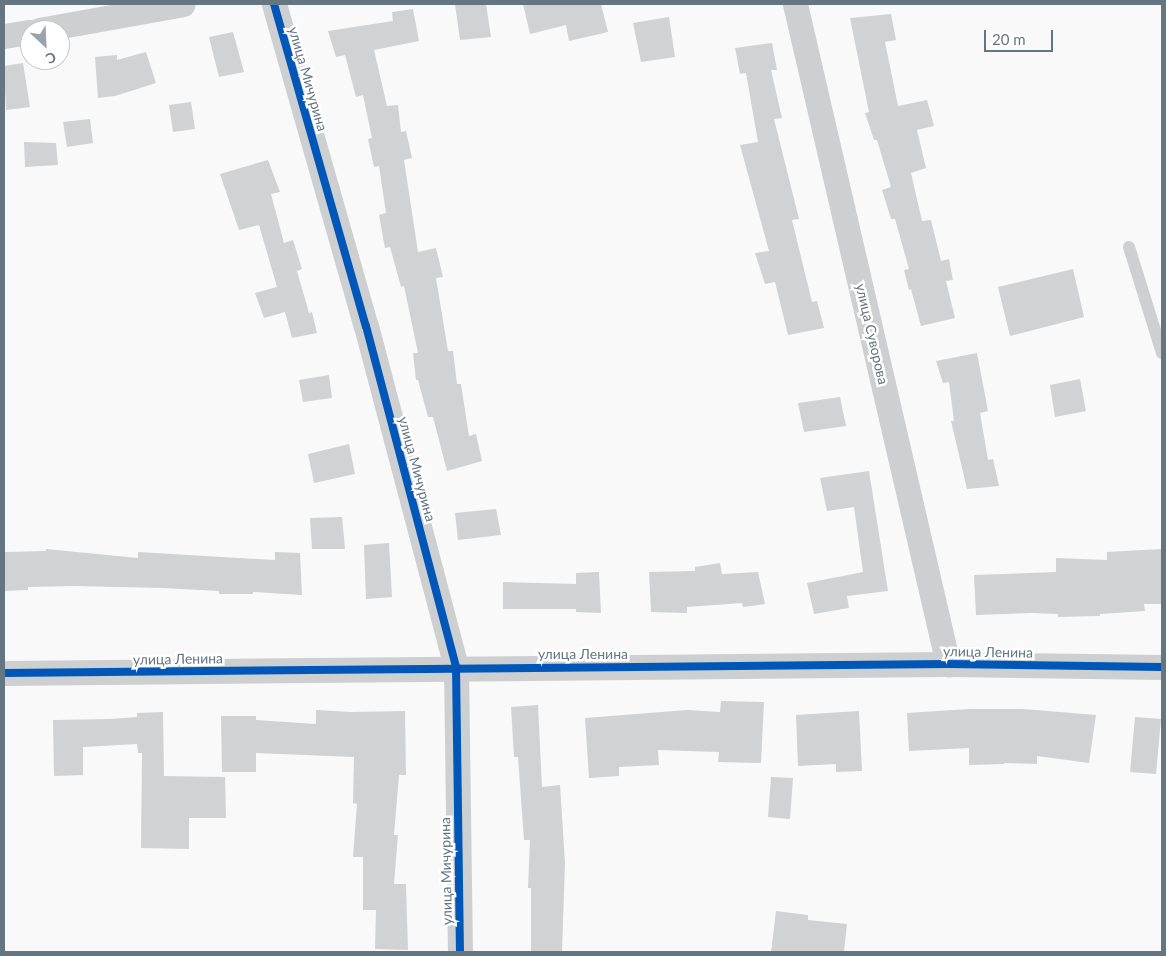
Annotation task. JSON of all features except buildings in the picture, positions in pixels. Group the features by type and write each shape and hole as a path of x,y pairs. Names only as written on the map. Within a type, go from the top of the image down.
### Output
{"street":[{"path":"70,24 183,4"},
{"name":"улица Мичурина","path":"274,4 366,326 456,667 460,952"},
{"name":"улица Суворова","path":"795,4 948,664"},
{"path":"4,36 20,34"},
{"name":"улица Ленина","path":"4,673 456,667 948,664 1162,667"}],"lane":[{"path":"1130,247 1162,353"}],"cycle path":[{"path":"274,4 366,326 456,667 460,952"},
{"path":"4,673 948,664 1162,667"}]}
